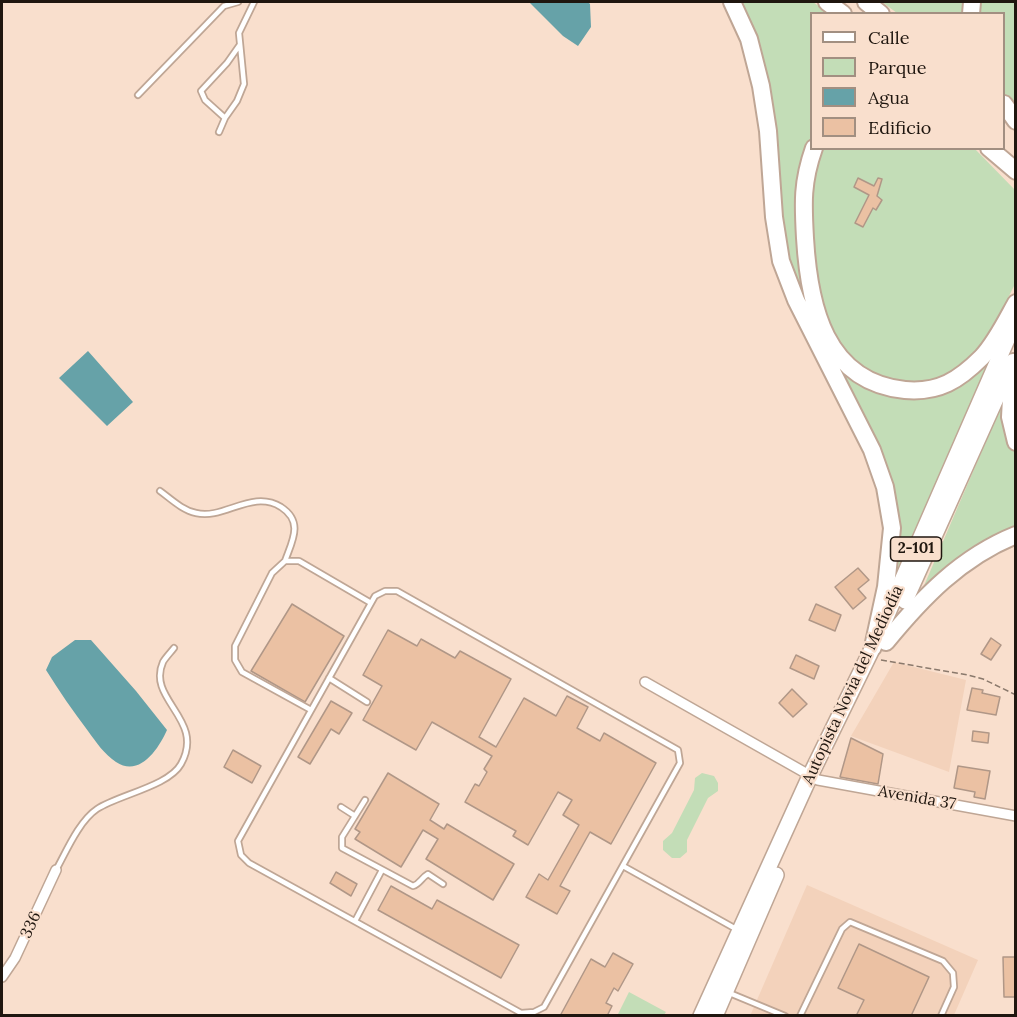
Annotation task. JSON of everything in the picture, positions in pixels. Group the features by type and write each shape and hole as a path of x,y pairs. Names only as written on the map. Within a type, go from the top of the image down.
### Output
{"highway":[{"path":"732,2 749,39 761,86 768,131 774,217 781,261 796,300 872,450 885,487 892,528 879,650"},
{"path":"827,2 840,12"},
{"path":"866,2 878,12"},
{"path":"1005,106 1016,122"},
{"path":"1005,125 1016,136"},
{"path":"813,150 806,170 803,198 809,271 823,330 831,345 853,371 867,381 894,388 922,390 941,387 962,374 983,356 1016,303"},
{"path":"992,150 1016,169"},
{"path":"999,150 1016,169"},
{"name":"Autopista Novia del Mediodía","path":"879,650 1016,320"},
{"path":"1014,358 1010,417 1016,442"},
{"name":"Autopista Novia del Mediodía","path":"712,1013 744,934 814,778 879,650 1014,358"},
{"path":"879,650 917,604 949,576 992,545 1016,535"},
{"name":"Autopista Novia del Mediodía","path":"712,1013 725,991 744,934"}],"street":[{"name":"Avenida 37","path":"645,682 814,778 1016,816"},
{"name":"336","path":"3,973 15,958 56,870"}],"lane":[{"path":"138,95 224,6 238,2"},
{"path":"219,132 244,84 239,33 254,2"},
{"path":"225,118 205,100 201,91 240,46"},
{"path":"160,491 181,507 197,514 262,500 274,503 294,520 295,534 285,561 272,573 235,646 235,660 242,672 311,710"},
{"path":"285,561 299,561 371,603"},
{"path":"385,591 396,591 678,750 680,763 543,1007 534,1012 521,1013 249,863 241,855 238,841 371,603 375,596 385,591"},
{"path":"56,870 77,832 96,810 170,776 180,766 188,746 186,729 168,700 160,680 163,663 174,648"},
{"path":"329,678 368,702"},
{"path":"365,800 342,837 342,848 413,886 418,885 428,874 443,884"},
{"path":"341,807 355,816"},
{"path":"623,866 744,934"},
{"path":"355,921 382,870"},
{"path":"800,1016 842,929 850,922 944,961 953,973 954,987 941,1016"},
{"path":"725,991 785,1016"}],"path":[{"path":"879,650 983,679 1016,695"}],"shaded area":[{"path":"894,662 966,680 949,772 851,736"},
{"path":"807,885 978,960 954,1015 750,1016"}],"green space":[{"path":"740,2 813,2 827,12 810,12 810,150 803,276 837,360 925,394 997,345 896,575 897,539 894,501 791,271"},
{"path":"882,2 967,2 965,12 896,12"},
{"path":"979,2 1015,2 1015,107 1005,94 1005,12 976,12"},
{"path":"822,150 976,150 1015,190 1015,284 989,336 967,362 947,378 921,384 886,380 865,373 838,345 826,319 812,250 809,198 815,164"},
{"path":"1005,397 1010,442 1015,452 1015,527 920,595"},
{"path":"702,773 714,776 718,783 718,791 708,798 687,840 687,852 680,858 672,858 663,850 663,841 672,833 694,790 695,778"},
{"path":"629,992 666,1012 664,1015 617,1016"}],"water":[{"path":"529,2 588,2 591,27 578,46 563,36"},
{"path":"88,351 133,402 107,426 59,378"},
{"path":"75,640 91,640 167,730 154,752 141,764 125,766 108,755 97,744 46,670 52,657"}],"building":[{"path":"858,178 874,186 878,178 882,179 877,196 882,200 876,210 873,208 863,227 855,223 869,195 854,187"},
{"path":"858,568 869,580 858,589 866,598 853,609 835,587"},
{"path":"292,604 344,636 305,702 251,671"},
{"path":"816,604 841,615 835,631 809,620"},
{"path":"388,630 417,646 421,639 455,658 460,651 511,679 479,737 496,747 524,698 556,716 567,696 588,707 577,728 600,741 604,733 656,763 611,844 590,832 560,886 570,891 557,914 526,897 539,874 548,880 579,825 563,815 572,800 558,792 528,845 513,836 516,831 465,802 475,784 479,786 487,772 484,769 492,756 432,722 416,750 363,720 382,686 363,675"},
{"path":"991,638 1001,645 991,660 981,654"},
{"path":"796,655 819,666 814,679 790,668"},
{"path":"972,688 1000,697 996,715 967,710"},
{"path":"792,689 807,704 793,717 779,703"},
{"path":"331,701 352,713 339,734 331,729 310,764 298,757"},
{"path":"973,731 989,733 988,743 972,741"},
{"path":"851,738 883,754 878,784 840,777"},
{"path":"233,750 261,766 252,783 224,767"},
{"path":"958,766 990,771 985,799 974,797 975,792 954,788"},
{"path":"388,773 439,804 430,820 444,829 447,824 514,864 493,900 426,859 438,839 423,830 401,867 355,839 360,832 355,829"},
{"path":"336,872 357,884 351,896 330,883"},
{"path":"391,886 432,909 437,900 519,945 501,978 378,910"},
{"path":"859,944 929,977 911,1016 856,1016 864,1000 838,988"},
{"path":"613,953 633,964 618,991 614,988 606,1003 612,1006 607,1016 560,1016 591,959 605,967"},
{"path":"1003,957 1016,957 1016,997 1004,997"}]}
